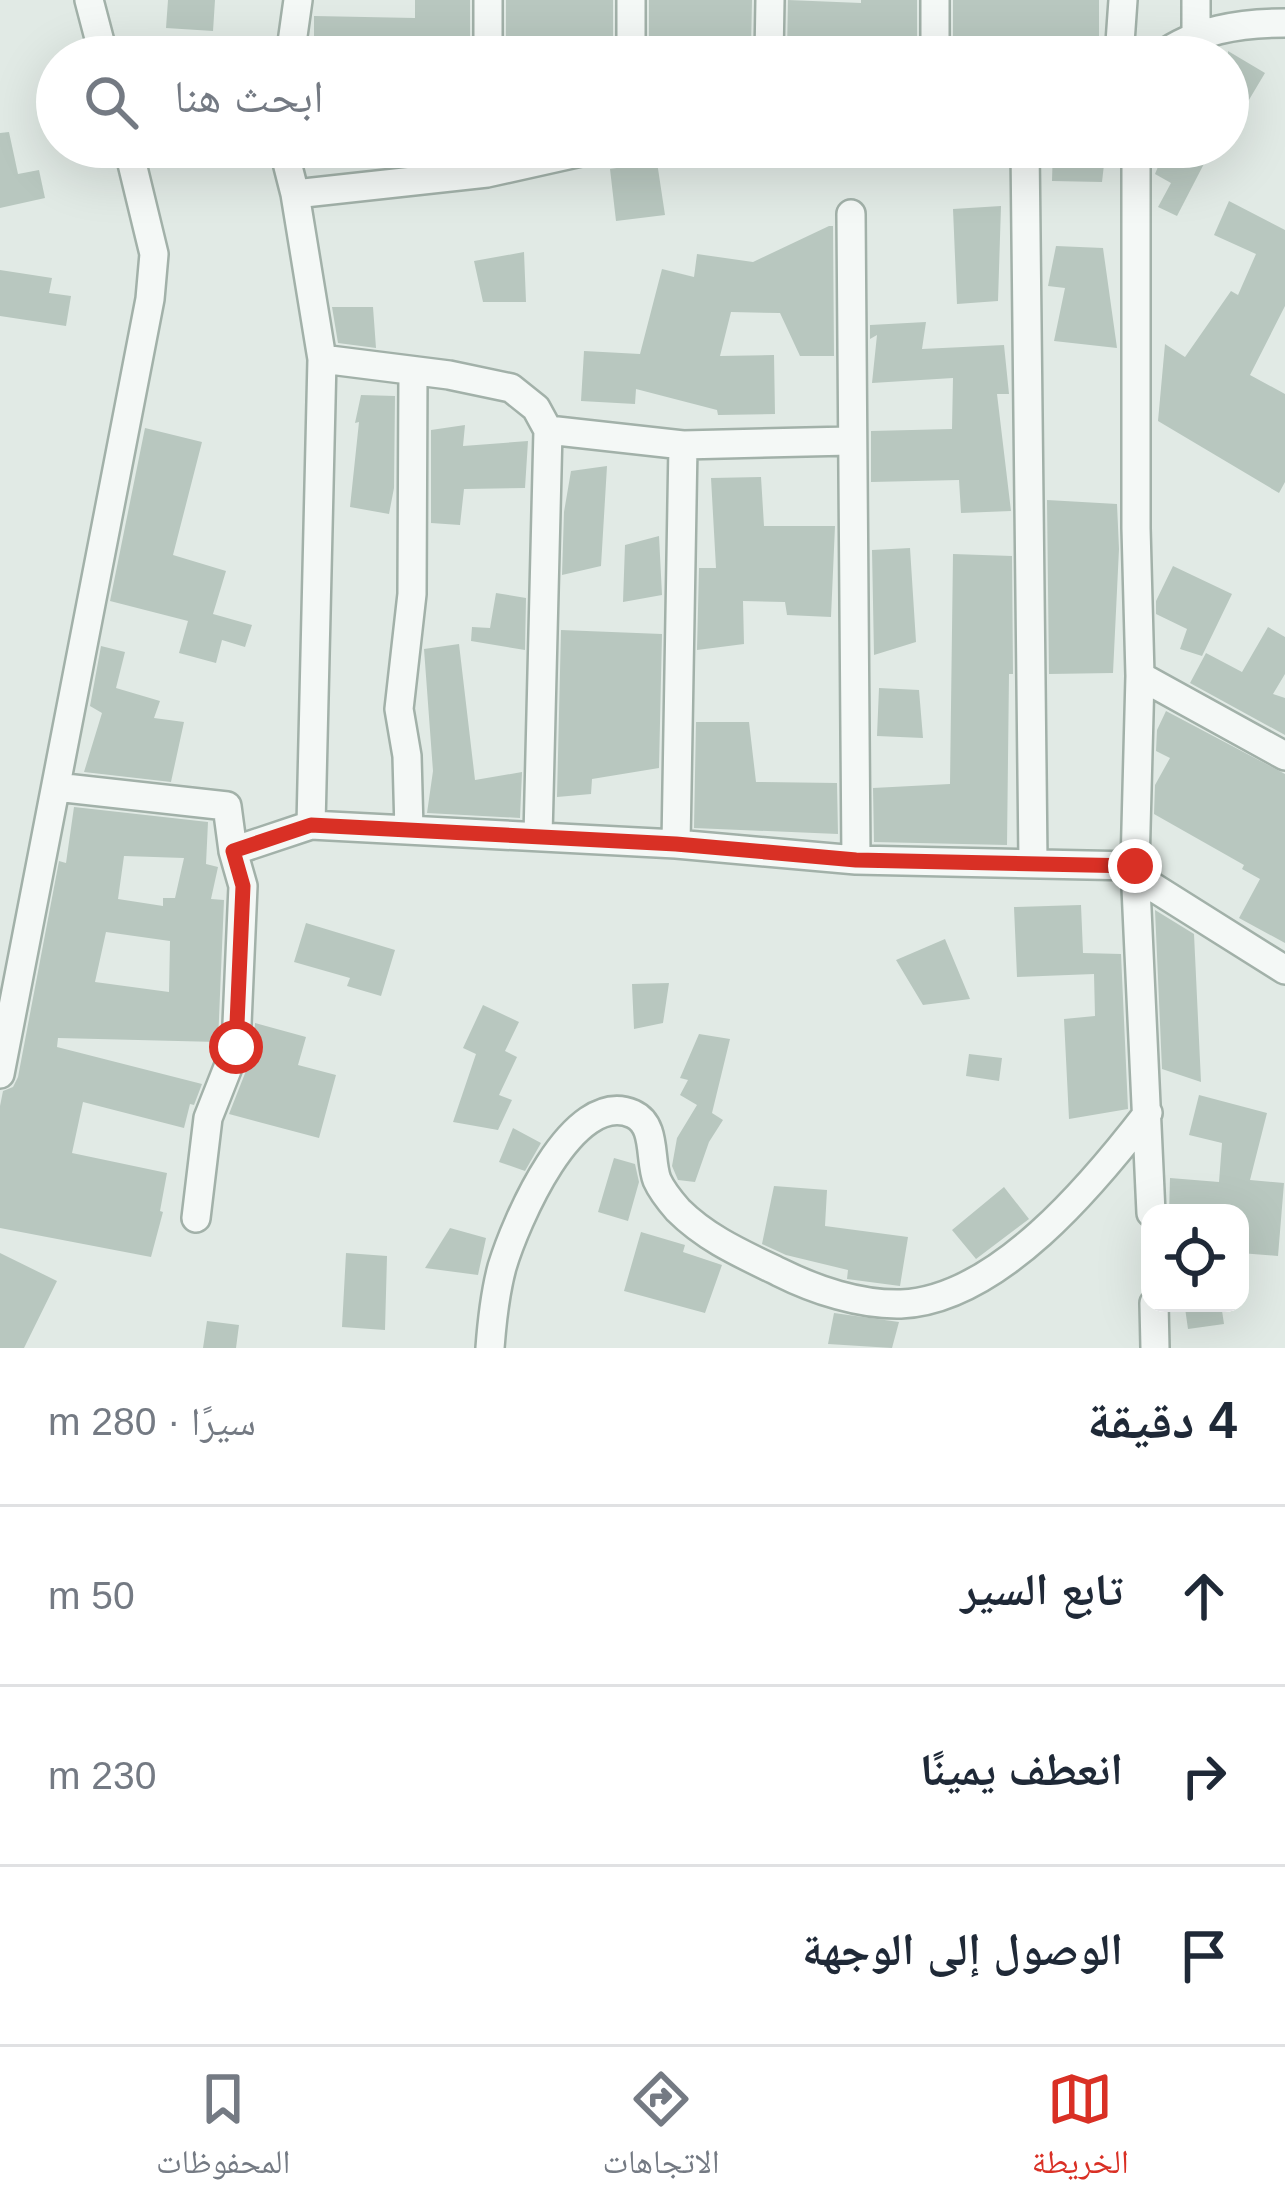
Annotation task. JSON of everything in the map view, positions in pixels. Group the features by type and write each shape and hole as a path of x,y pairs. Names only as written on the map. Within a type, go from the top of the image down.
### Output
{"street":[{"path":"89,0 98,36"},
{"path":"293,36 298,0"},
{"path":"488,0 488,36"},
{"path":"631,0 631,36"},
{"path":"769,36 770,0"},
{"path":"934,36 935,0"},
{"path":"1120,36 1123,0"},
{"path":"1196,0 1196,34"},
{"path":"1193,36 1259,23 1285,23"},
{"path":"0,1074 150,299 154,254 133,168"},
{"path":"289,168 322,358 311,825"},
{"path":"295,194 442,168"},
{"path":"1025,168 1033,861"},
{"path":"1136,168 1140,676 1136,872 1151,1204"},
{"path":"851,214 856,860"},
{"path":"322,358 511,388 536,408 548,430 538,836"},
{"path":"410,830 407,756 399,709 412,594 413,370"},
{"path":"548,430 682,445 850,441"},
{"path":"676,844 682,445"},
{"path":"1140,676 1285,756"},
{"path":"56,787 227,806 243,886 236,1047 208,1118 196,1218"},
{"path":"233,851 311,825 676,844 856,860 1033,861 1136,872 1285,970"},
{"path":"490,1348 502,1268 515,1232 540,1180 572,1132 597,1115 619,1111 638,1115 648,1129 657,1180 676,1208 716,1241 834,1293 855,1300 904,1304 956,1291 1058,1221 1094,1184 1148,1113"},
{"path":"1154,1312 1155,1348"}],"building":[{"path":"168,0 215,0 213,31 166,28"},
{"path":"415,0 470,0 470,36 314,36 314,16 415,18"},
{"path":"506,0 613,0 613,36 506,36"},
{"path":"649,0 752,0 751,36 649,36"},
{"path":"788,0 917,0 917,36 787,36"},
{"path":"953,0 1099,0 1099,36 953,36"},
{"path":"1249,63 1265,73 1249,100"},
{"path":"9,132 18,174 39,170 45,198 0,208 0,133"},
{"path":"658,168 665,215 616,221 610,169"},
{"path":"1052,168 1104,168 1102,182 1052,181"},
{"path":"1157,168 1202,168 1177,216 1158,207 1171,183 1155,174"},
{"path":"1229,201 1285,230 1285,306 1250,375 1285,394 1285,482 1279,493 1158,421 1165,344 1185,357 1231,291 1238,295 1256,254 1214,235"},
{"path":"1001,206 998,301 957,304 953,209"},
{"path":"833,226 834,356 800,356 780,313 731,312 720,356 774,355 775,414 718,415 717,410 636,389 635,404 581,401 584,351 640,354 662,269 694,277 697,254 753,262"},
{"path":"1056,246 1103,248 1117,348 1054,341 1065,288 1048,286"},
{"path":"524,252 526,302 483,302 474,261"},
{"path":"0,270 52,278 49,293 71,296 66,326 0,316"},
{"path":"332,307 373,307 376,348 338,343"},
{"path":"926,322 922,349 1004,345 1009,394 997,394 1011,511 961,513 959,480 871,482 871,431 952,429 953,378 872,383 877,335 870,339 870,325"},
{"path":"361,395 395,396 394,488 389,514 350,507"},
{"path":"465,425 463,446 528,441 525,488 464,489 460,525 431,523 431,430"},
{"path":"145,428 202,442 173,555 226,571 213,614 252,625 245,647 222,640 216,663 179,653 188,621 110,601"},
{"path":"607,466 601,566 562,575 571,471"},
{"path":"761,477 764,526 835,526 831,617 787,615 785,602 743,601 744,644 697,650 699,568 716,568 711,478"},
{"path":"1047,500 1117,504 1113,673 1049,674"},
{"path":"659,536 662,595 623,602 625,545"},
{"path":"910,548 916,642 874,655 872,550"},
{"path":"953,554 1012,556 1007,845 874,842 873,788 950,784"},
{"path":"1173,566 1232,594 1202,656 1180,649 1187,629 1156,614 1156,601"},
{"path":"496,593 526,598 525,650 471,641 472,627 490,628"},
{"path":"1268,627 1285,637 1285,674 1273,694 1285,698 1285,735 1190,683 1206,653 1242,672"},
{"path":"561,630 662,634 659,768 592,779 591,794 557,797"},
{"path":"459,644 475,780 522,772 520,818 427,813 433,771 424,649"},
{"path":"101,646 125,652 116,688 160,701 154,718 184,722 171,782 84,772 102,713 90,706"},
{"path":"879,688 919,690 923,738 877,736"},
{"path":"1166,711 1285,774 1285,943 1239,918 1260,879 1154,814 1155,785 1170,758 1156,751 1157,730"},
{"path":"696,722 749,722 756,782 837,783 838,834 694,828"},
{"path":"74,807 208,822 206,864 218,867 211,899 224,900 218,1042 58,1038 57,1047 202,1084 184,1128 83,1102 72,1153 167,1173 151,1257 0,1228 0,1106 3,1091 13,1087 18,1077 59,861 66,863","holes":["124,856 184,858 175,898 163,898 163,906 118,899","106,932 170,941 169,992 95,982"]},
{"path":"1081,905 1083,953 1121,954 1128,1109 1069,1119 1064,1019 1095,1016 1094,974 1017,977 1014,907"},
{"path":"1155,910 1194,934 1201,1082 1162,1069"},
{"path":"306,923 395,950 381,996 347,986 350,978 294,962"},
{"path":"945,939 970,999 923,1005 896,960"},
{"path":"669,983 663,1023 634,1029 632,984"},
{"path":"483,1005 519,1022 505,1051 517,1057 499,1095 512,1100 498,1130 453,1122 476,1054 463,1048"},
{"path":"255,1023 306,1037 298,1065 336,1075 319,1138 229,1114 253,1053"},
{"path":"699,1034 730,1039 712,1113 723,1120 709,1142 695,1182 678,1180 672,1166 677,1138 697,1105 680,1095 688,1080 680,1078"},
{"path":"969,1054 1002,1058 999,1081 966,1076"},
{"path":"1199,1095 1267,1113 1250,1180 1284,1183 1278,1256 1249,1254 1249,1204 1169,1204 1170,1178 1219,1182 1222,1143 1189,1135"},
{"path":"513,1128 541,1143 525,1171 499,1162"},
{"path":"614,1158 635,1164 639,1182 628,1221 598,1212"},
{"path":"774,1186 827,1190 825,1226 908,1237 900,1286 847,1279 848,1270 762,1244"},
{"path":"1004,1187 1029,1219 976,1259 952,1230"},
{"path":"450,1228 486,1238 478,1275 425,1268"},
{"path":"641,1232 685,1245 683,1252 722,1265 705,1313 624,1291"},
{"path":"0,1253 57,1281 24,1348 0,1348"},
{"path":"346,1253 387,1256 385,1330 342,1327"},
{"path":"1186,1312 1222,1312 1224,1324 1188,1329"},
{"path":"834,1313 899,1322 892,1348 828,1344"},
{"path":"207,1321 239,1325 236,1348 203,1348"}],"route":[{"path":"236,1047 243,886 233,851 311,825 676,844 856,860 1135,866"}]}
